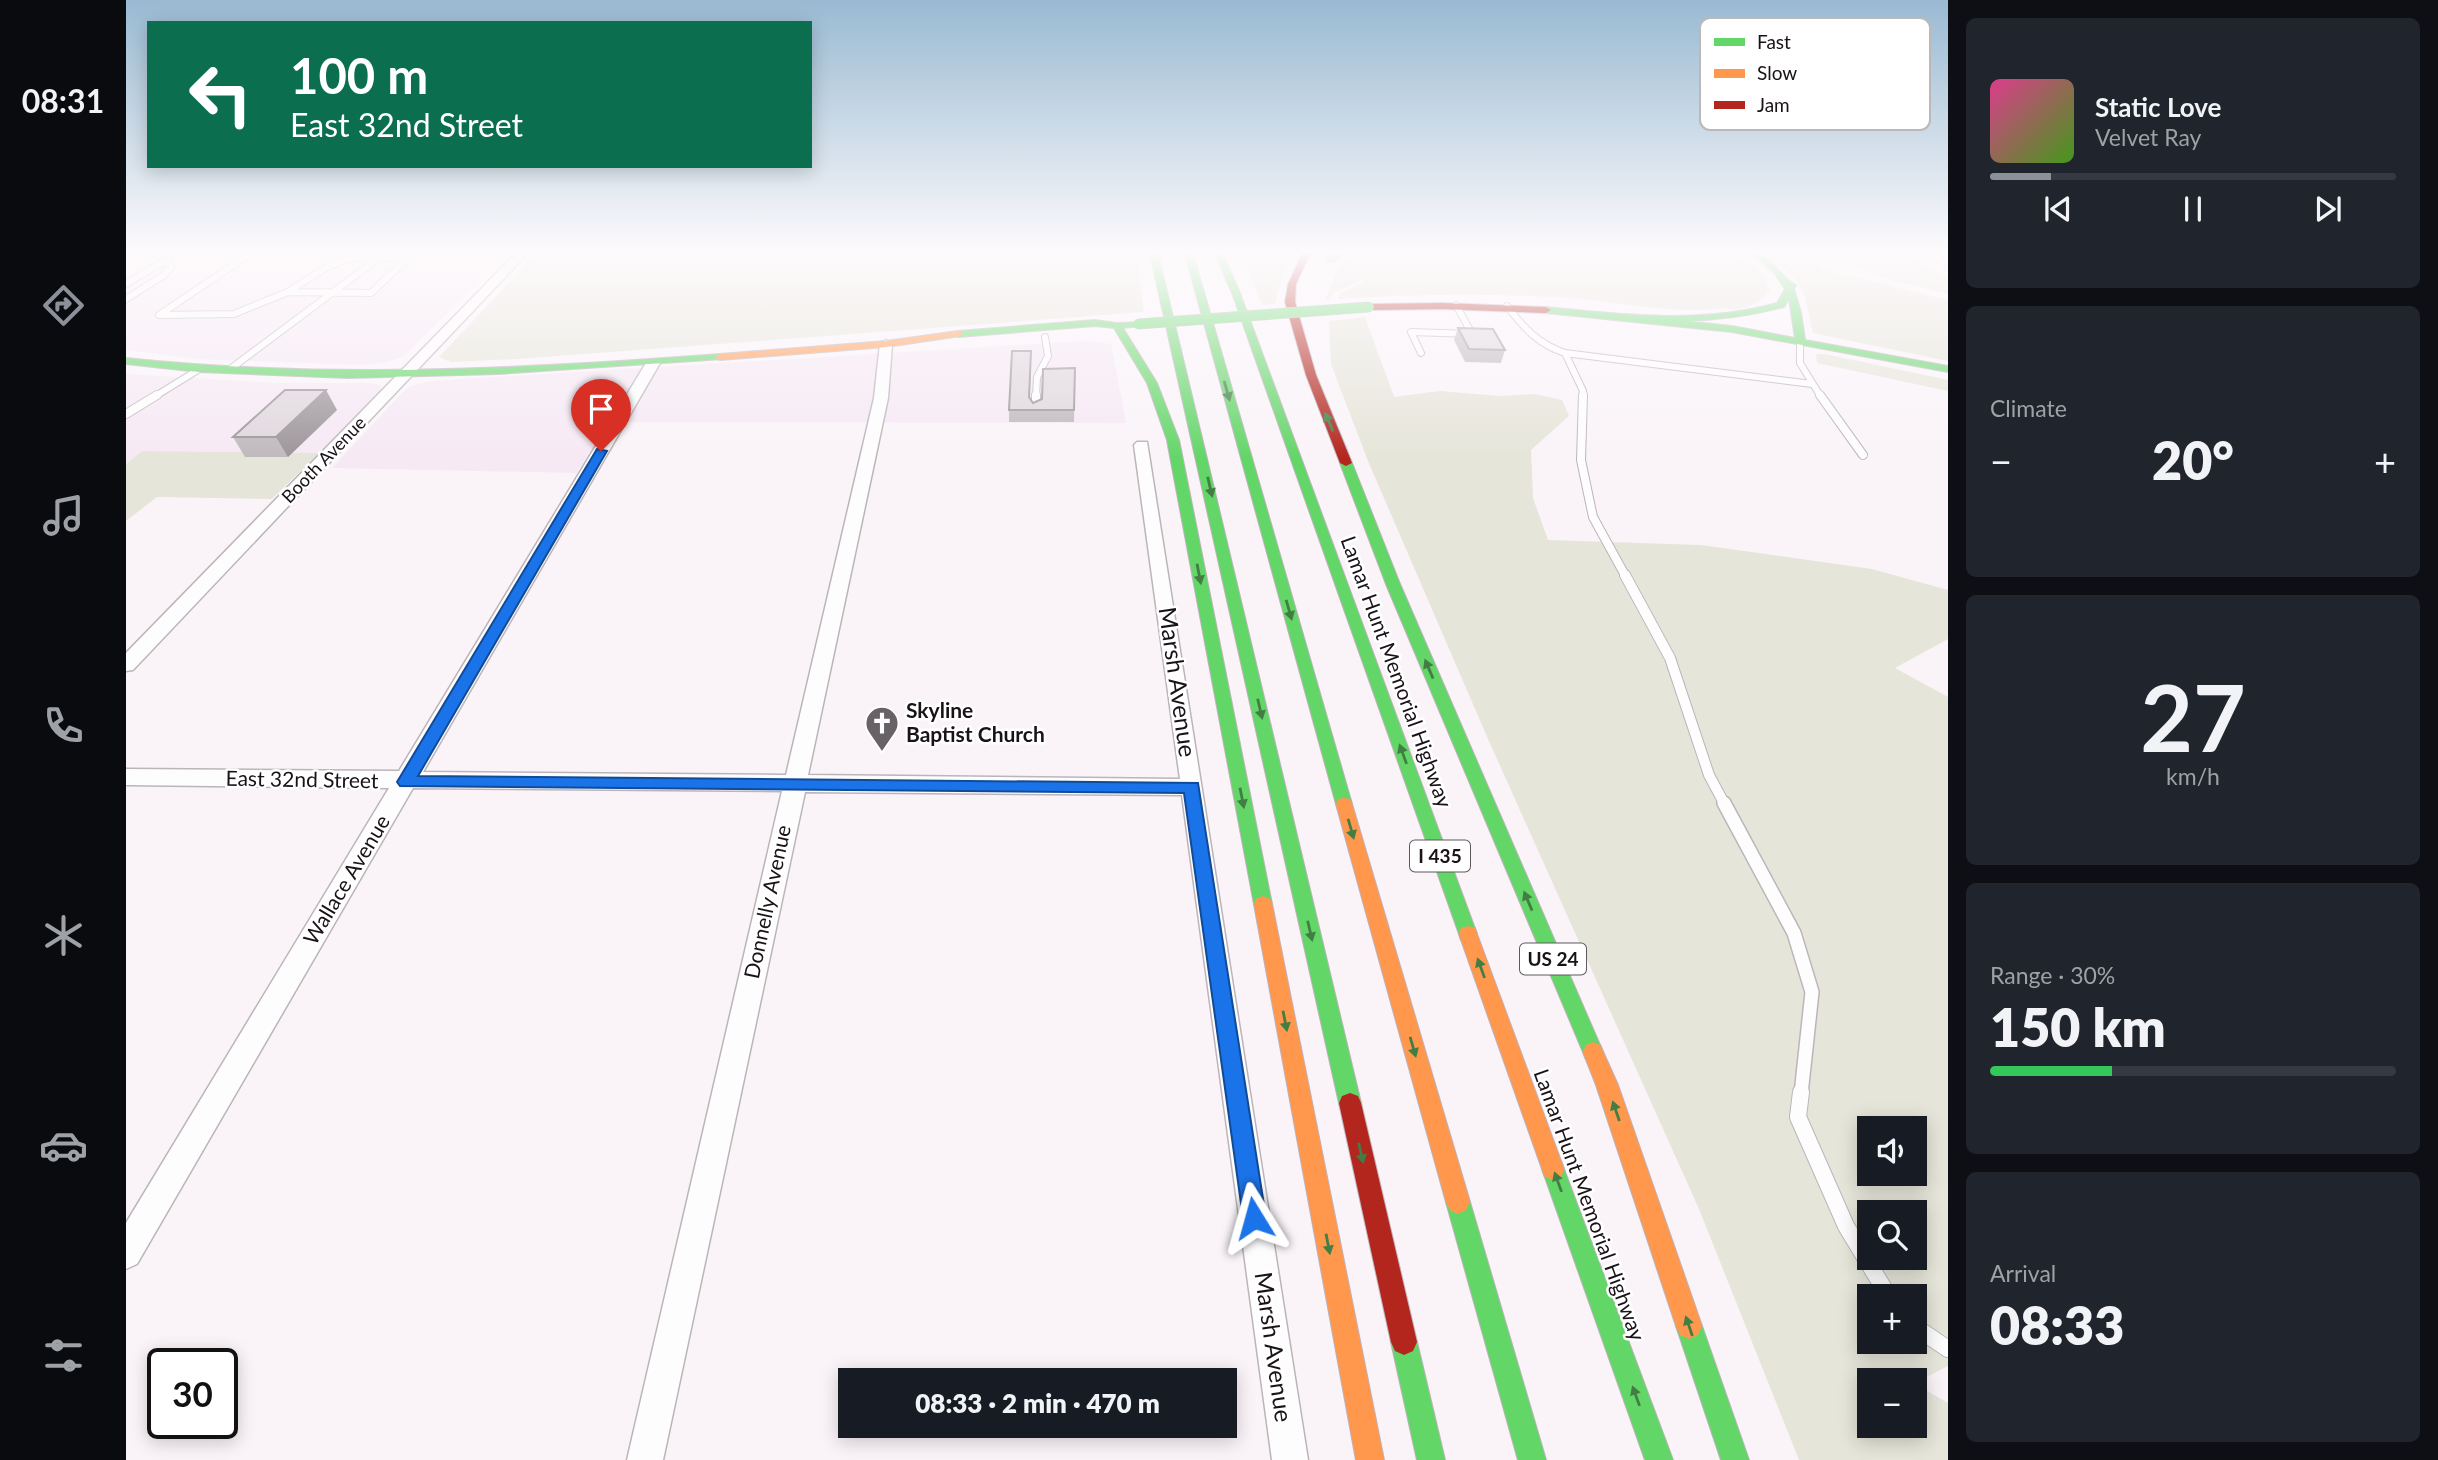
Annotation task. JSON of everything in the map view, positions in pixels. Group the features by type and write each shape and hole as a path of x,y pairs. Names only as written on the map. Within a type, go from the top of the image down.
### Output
{"main road":[{"path":"886,344 929,335 1095,323 1117,326 1164,322"},
{"path":"1170,322 1430,1460"},
{"path":"1208,322 1532,1460"},
{"name":"Lamar Hunt Memorial Highway","path":"1247,322 1659,1460"},
{"path":"1296,322 1311,375"},
{"name":"US 24","path":"1304,322 1311,375 1393,584 1607,1085 1735,1460"},
{"path":"1678,322 1800,340 1948,369"},
{"path":"1799,322 1800,340"},
{"path":"126,361 229,370 408,373 653,363 886,344 937,345 1104,333 1117,326"},
{"path":"1117,326 1152,383 1173,440 1370,1460"}],"street":[{"name":"Booth Avenue","path":"128,662 457,322"},
{"name":"Donnelly Avenue","path":"645,1460 881,398 886,344"},
{"name":"Wallace Avenue","path":"126,1253 653,363"},
{"name":"Marsh Avenue","path":"1142,445 1290,1460"},
{"name":"East 32nd Street","path":"126,778 1192,787"}],"lane":[{"path":"229,370 295,322"},
{"path":"1421,353 1411,332 1472,334 1465,322"},
{"path":"1520,322 1534,340 1565,353 1812,384"},
{"path":"1036,408 1037,377 1048,356 1045,337"},
{"path":"1800,340 1800,363 1863,455"},
{"path":"1565,353 1583,391 1581,460 1593,517 1670,658 1709,775 1794,933 1812,992 1798,1117 1846,1226 1881,1284"},
{"path":"126,414 202,368"},
{"path":"1927,1335 1948,1349"}],"shaded area":[{"path":"126,322 439,322 404,356 388,362 362,365 198,359 126,350"},
{"path":"472,322 1009,322 517,359 451,362 439,357"},
{"path":"1329,322 1367,322 1394,397 1440,391 1500,396 1535,394 1562,400 1569,416 1531,450 1533,498 1548,540 1701,545 1872,569 1948,590 1948,639 1895,668 1948,697 1948,1366 1927,1377 1927,1368 1857,1368 1857,1438 1927,1438 1927,1391 1948,1403 1948,1460 1799,1460 1699,1209 1488,739 1368,461 1331,364"},
{"path":"1811,322 1948,322 1948,361 1813,333"},
{"path":"1085,341 1111,344 1126,423 610,422 576,473 332,468 403,392 411,386 430,381"},
{"path":"1816,354 1948,380 1948,391 1817,363"},
{"path":"126,374 275,383 369,383 381,385 381,390 319,453 142,451 126,464"},
{"path":"142,451 319,453 272,499 157,497 126,521 126,464"}],"building":[{"path":"1458,328 1493,329 1505,350 1469,349"},
{"path":"1012,351 1031,351 1029,397 1033,403 1042,399 1043,369 1075,368 1074,410 1009,410"},
{"path":"285,390 326,390 276,437 233,437"}],"traffic: fast":[{"path":"1138,324 1163,322"},
{"path":"1170,322 1350,1103"},
{"path":"1208,322 1344,804"},
{"path":"1247,322 1468,934"},
{"path":"1665,322 1732,329 1948,369"},
{"path":"1798,322 1800,340"},
{"path":"958,334 1095,323 1117,326 1138,324"},
{"path":"1117,326 1152,383 1173,440 1263,904"},
{"path":"126,361 199,369 348,375 498,371 720,357"},
{"path":"1346,463 1393,584 1593,1052"},
{"path":"1553,1169 1659,1460"},
{"path":"1458,1202 1532,1460"},
{"path":"1689,1326 1735,1460"},
{"path":"1404,1342 1431,1460"}],"traffic: slow":[{"path":"720,357 886,344 958,334"},
{"path":"1344,804 1458,1202"},
{"path":"1263,904 1370,1460"},
{"path":"1468,934 1553,1169"},
{"path":"1593,1052 1607,1085 1689,1326"}],"traffic: jam":[{"path":"1296,322 1311,375 1346,463"},
{"path":"1350,1103 1404,1342"}],"place":[{"name":"Skyline Baptist Church","path":"882,753"}],"route":[{"path":"601,451 406,782 1192,787 1254,1218"}]}
